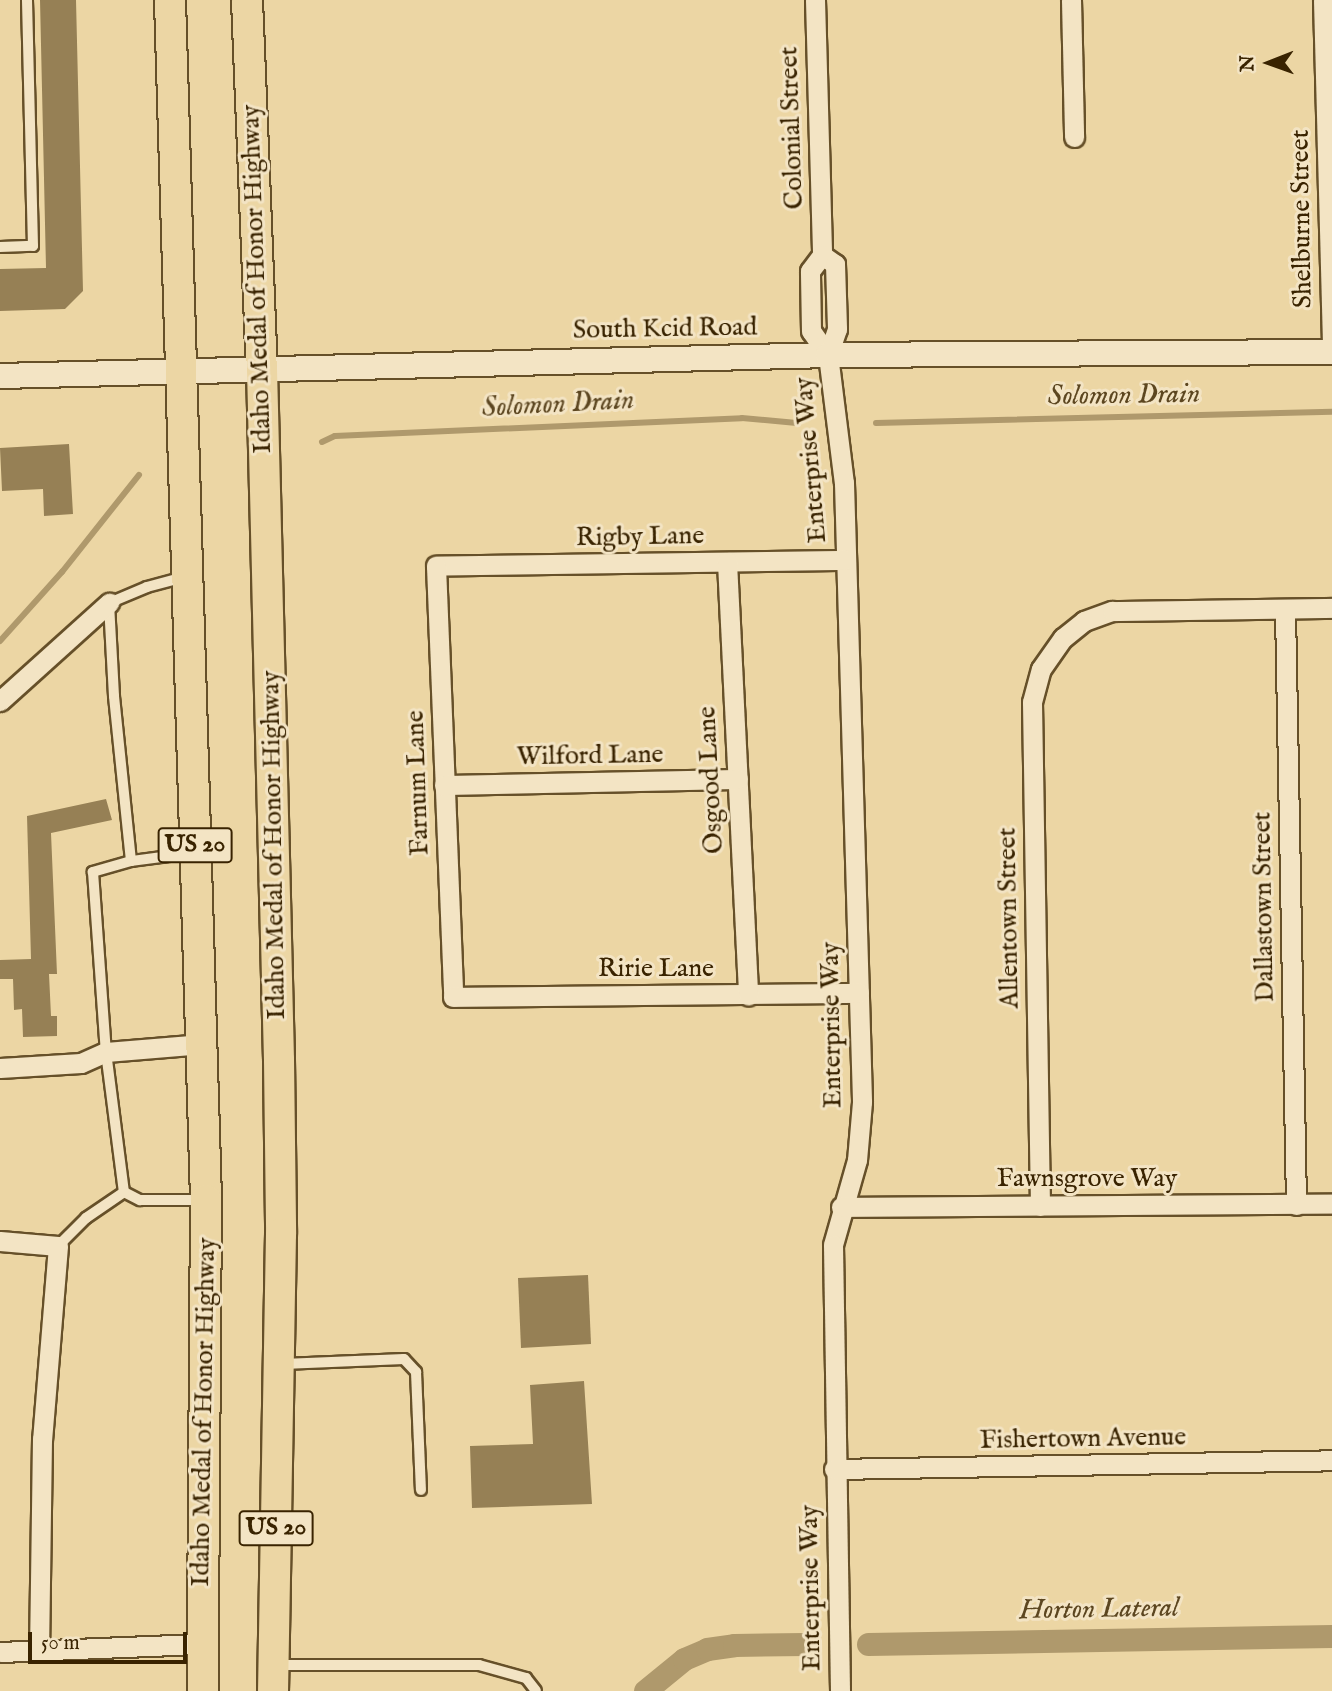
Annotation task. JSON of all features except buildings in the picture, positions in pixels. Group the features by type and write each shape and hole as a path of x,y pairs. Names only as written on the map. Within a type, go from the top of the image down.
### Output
{"main road":[{"name":"Idaho Medal of Honor Highway","path":"170,0 186,577 203,1044 206,1200 203,1691"},
{"name":"Idaho Medal of Honor Highway","path":"247,0 262,369 279,1060 279,1364 273,1678"}],"street":[{"name":"Colonial Street","path":"815,0 822,255 835,264 838,329 828,355"},
{"path":"1071,0 1074,137"},
{"name":"Shelburne Street","path":"1323,0 1332,352"},
{"name":"South Kcid Road","path":"0,376 828,355 1332,352"},
{"name":"Enterprise Way","path":"828,355 844,483 862,1102 857,1160 833,1245 834,1469 840,1691"},
{"name":"Rigby Lane","path":"436,566 846,560"},
{"name":"Osgood Lane","path":"727,562 748,995"},
{"name":"Farnum Lane","path":"436,566 453,997"},
{"path":"0,701 108,603"},
{"name":"Allentown Street","path":"1040,1206 1032,702 1041,668 1063,638 1084,621 1112,611 1332,608"},
{"name":"Dallastown Street","path":"1285,609 1296,1205"},
{"name":"Wilford Lane","path":"444,785 738,779"},
{"name":"Ririe Lane","path":"453,997 859,993"},
{"path":"0,1068 80,1063 106,1052 203,1044"},
{"name":"Fawnsgrove Way","path":"842,1207 1332,1204"},
{"path":"0,1241 58,1246 42,1439 39,1650"},
{"name":"Fishertown Avenue","path":"834,1469 1332,1460"},
{"path":"0,1651 202,1644"}],"lane":[{"path":"0,247 33,246 27,0"},
{"path":"131,861 114,696 108,603 147,587 186,577"},
{"path":"124,1192 106,1052 93,872 131,861 196,853"},
{"path":"124,1192 140,1200 206,1200"},
{"path":"58,1246 86,1218 124,1192"},
{"path":"279,1364 404,1359 416,1372 421,1490"},
{"path":"273,1678 480,1665 526,1678 536,1691"}],"waterway":[{"name":"Solomon Drain","path":"876,423 1332,412"},
{"name":"Solomon Drain","path":"322,442 335,436 742,418 797,423"},
{"name":"Solomon Drain","path":"0,641 62,572 139,475"},
{"name":"Horton Lateral","path":"868,1644 1332,1636"},
{"name":"Horton Lateral","path":"645,1691 684,1659 707,1649 734,1645 805,1644"}]}
